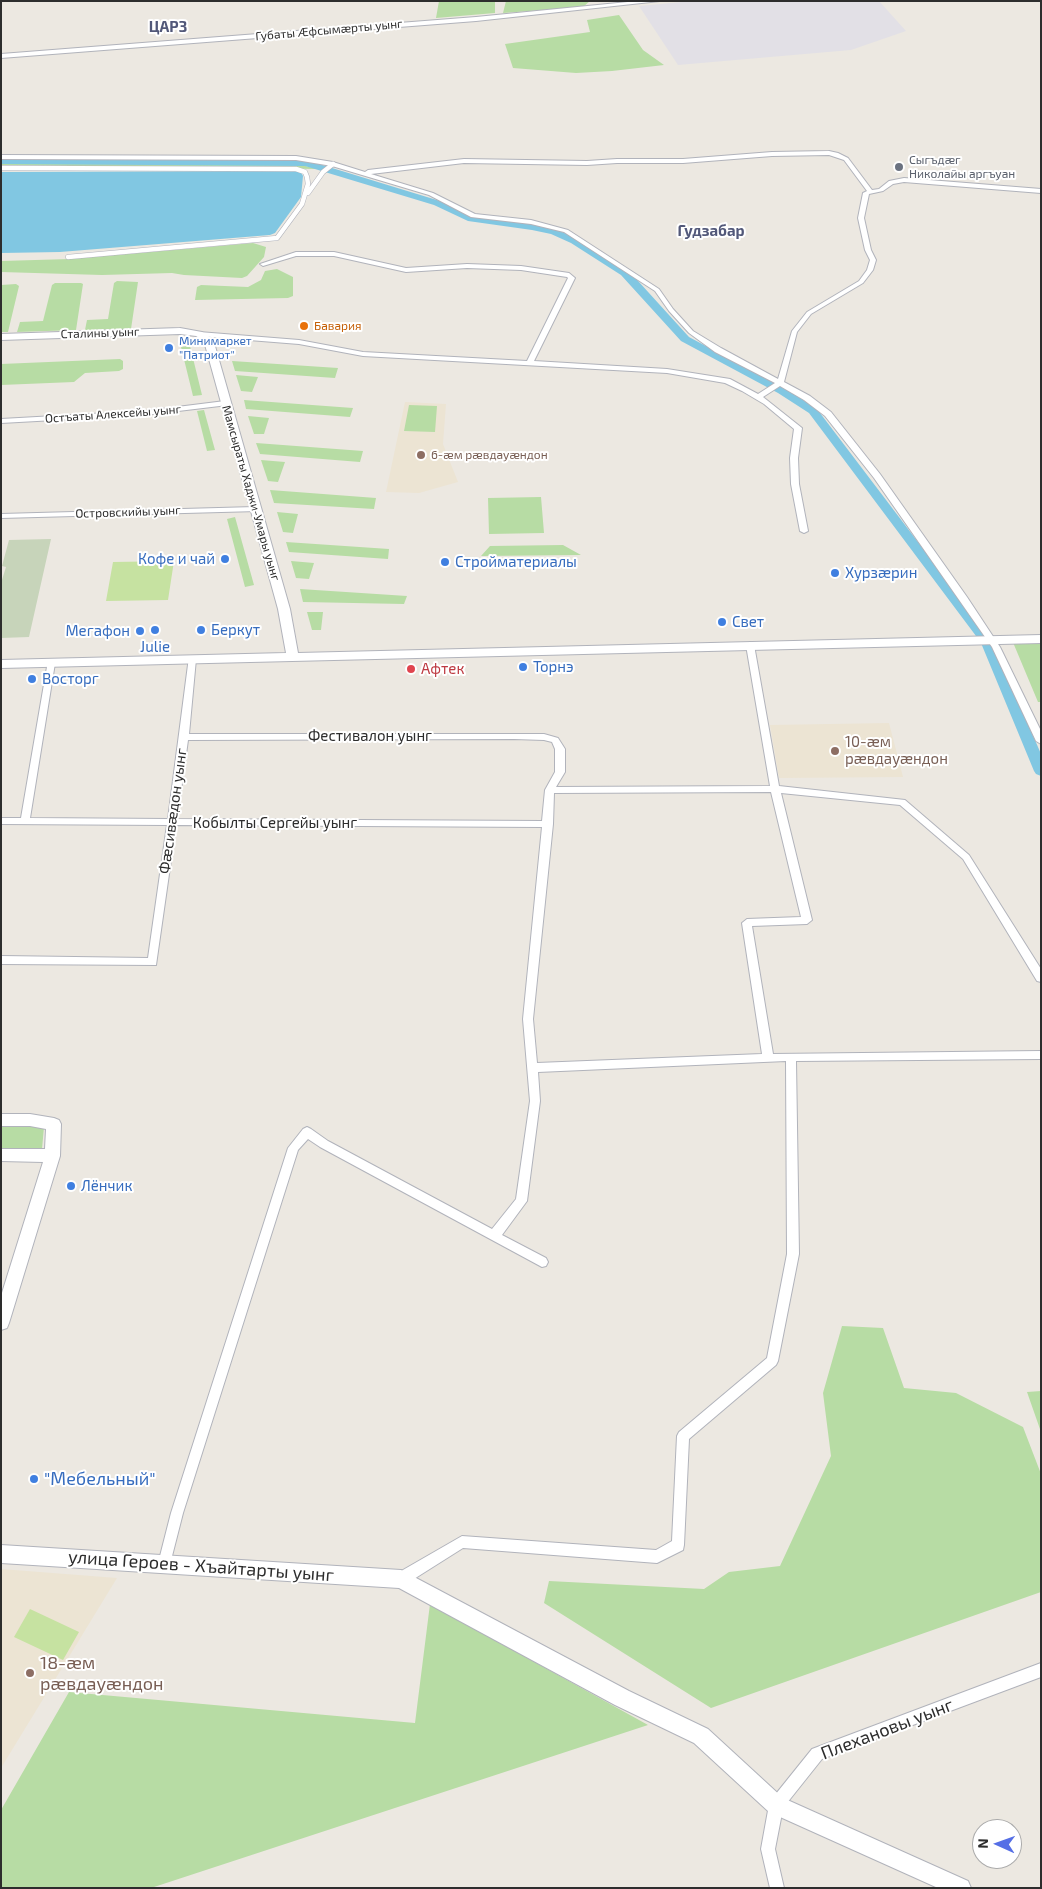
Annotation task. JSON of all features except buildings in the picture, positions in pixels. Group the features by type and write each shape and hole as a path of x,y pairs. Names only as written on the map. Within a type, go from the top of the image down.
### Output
{"street":[{"name":"Губаты Æфсымæрты уынг","path":"1,56 483,18 657,1"},
{"path":"362,172 464,161 568,163 683,161 772,154 829,153 846,158 870,191"},
{"path":"1,157 296,158 332,164 431,194 473,216 531,222 566,231 657,290 670,310 691,332 718,350 807,398 828,414 882,484 959,591 996,647 1041,741"},
{"path":"68,257 276,238 281,235 323,172 332,164"},
{"path":"1,168 296,169 305,172 307,176 306,196"},
{"path":"761,396 779,384 794,332 809,313 861,282 870,270 873,260 868,250 861,218 864,198 870,191 881,190 891,182 904,180 1041,191"},
{"path":"263,264 296,254 334,254 347,255 406,270 467,266 521,268 569,275 572,278 530,362"},
{"name":"Сталины уынг","path":"1,337 180,331 199,334"},
{"path":"199,334 299,342 363,354 667,371 727,381 761,396 798,428 794,458 804,531"},
{"name":"Мамсыраты Хаджи-Умары уынг","path":"199,334 208,339 284,609 293,657"},
{"name":"Остъаты Алексейы уынг","path":"1,421 145,413 225,403"},
{"name":"Островскийы уынг","path":"1,516 255,508"},
{"path":"1,664 1041,639"},
{"path":"750,645 775,789 808,920 746,923 768,1058"},
{"name":"Фæсивæдон уынг","path":"1,960 152,962 184,737 192,659"},
{"path":"25,821 51,663"},
{"name":"Фестивалон уынг","path":"184,737 544,737 555,740 560,749 560,772 550,790"},
{"path":"494,1236 521,1201 535,1101 528,1019 550,790 775,789 902,802 966,857 1041,978"},
{"name":"Кобылты Сергейы уынг","path":"1,821 548,824"},
{"path":"531,1068 791,1057 1041,1055"},
{"path":"401,1579 462,1542 657,1557 678,1545 683,1436 772,1361 792,1254 791,1057"},
{"path":"1,1120 30,1120 54,1124 52,1156 1,1323"},
{"path":"164,1564 180,1503 293,1148 306,1132 324,1144 542,1262"},
{"path":"1,1155 52,1156"},
{"name":"улица Героев - Хъайтарты уынг","path":"1,1554 401,1579"},
{"path":"401,1579 622,1698 701,1736 776,1806 961,1888"},
{"name":"Плехановы уынг","path":"777,1888 768,1849 776,1806 817,1754 1041,1670"}],"shaded area":[{"path":"692,1 879,1 906,31 851,50 678,65 639,6"},
{"name":"6-æм рӕвдауӕндон","path":"405,402 446,404 443,444 458,482 419,493 386,492"},
{"name":"10-æм рӕвдауӕндон","path":"889,723 903,777 779,778 770,725"},
{"name":"18-æм рӕвдауӕндон","path":"1,1569 117,1578 1,1768"}],"green space":[{"path":"439,1 495,2 495,13 436,18"},
{"path":"506,1 590,1 583,7 503,13"},
{"path":"619,15 643,50 664,65 576,73 513,68 505,44 590,32 587,20"},
{"path":"1,163 301,165 319,169 1,165"},
{"path":"253,243 266,247 264,257 247,276 242,278 172,273 102,275 1,272 1,261 70,259"},
{"path":"277,269 293,277 293,296 288,298 195,300 197,287 201,285 248,287 261,280 265,271"},
{"path":"117,281 138,282 131,329 85,330 87,320 108,319 114,283"},
{"path":"55,283 83,284 76,330 17,332 20,322 43,321 52,285"},
{"path":"16,284 19,286 8,332 1,332 1,285"},
{"path":"190,346 202,395 193,396 181,347"},
{"path":"120,359 123,361 123,369 119,371 85,373 74,382 1,385 1,364"},
{"path":"232,361 338,368 335,378 235,371"},
{"path":"236,375 258,377 252,392 241,391"},
{"path":"244,400 353,408 350,417 246,409"},
{"path":"409,405 437,406 435,432 404,431"},
{"path":"204,410 215,450 207,451 197,411"},
{"path":"248,416 269,418 264,434 254,434"},
{"path":"256,443 363,451 360,462 260,454"},
{"path":"261,460 285,462 278,482 268,481"},
{"path":"270,490 376,498 374,509 274,503"},
{"path":"541,497 544,533 489,534 488,498"},
{"path":"277,512 298,514 293,533 283,532"},
{"path":"235,517 254,585 245,587 227,519"},
{"path":"51,539 29,637 1,638 1,583 6,567 2,566 9,540"},
{"path":"286,542 389,549 388,559 289,552"},
{"path":"563,545 581,555 481,556 490,546"},
{"path":"174,561 168,600 106,601 113,562"},
{"path":"291,561 314,563 309,579 296,578"},
{"path":"300,589 407,596 404,604 303,602"},
{"path":"307,612 323,612 321,630 312,630"},
{"path":"1041,635 1041,702 1038,702 1012,640"},
{"path":"1,1125 44,1127 42,1149 39,1151 1,1151"},
{"path":"842,1326 883,1328 904,1388 956,1393 1023,1427 1041,1474 1041,1592 711,1708 544,1603 549,1581 704,1589 729,1572 780,1566 831,1456 823,1393"},
{"path":"1041,1391 1041,1432 1027,1392"},
{"path":"430,1604 648,1725 151,1888 1,1888 1,1810 69,1692 415,1723"},
{"path":"30,1609 79,1632 63,1660 14,1637"}],"water":[{"path":"1,172 301,172 303,176 301,197 275,233 270,235 60,252 1,253"}],"waterway":[{"path":"1,161 306,163 437,203 471,219 532,227 554,232 575,241 625,273 685,339 782,391 813,411 981,633"},
{"path":"987,643 1041,771"}],"place":[{"name":"Сыгъдæг Николайы аргъуан","path":"899,167"},
{"name":"Бавария","path":"304,326"},
{"name":"Минимаркет \"Патриот\"","path":"169,348"},
{"name":"6-æм рӕвдауӕндон","path":"421,455"},
{"name":"Кофе и чай","path":"225,559"},
{"name":"Стройматериалы","path":"445,562"},
{"name":"Хурзæрин","path":"835,573"},
{"name":"Свет","path":"722,622"},
{"name":"Julie","path":"155,630"},
{"name":"Беркут","path":"201,630"},
{"name":"Мегафон","path":"140,631"},
{"name":"Торнэ","path":"523,667"},
{"name":"Афтек","path":"411,669"},
{"name":"Восторг","path":"32,679"},
{"name":"10-æм рӕвдауӕндон","path":"835,751"},
{"name":"Лёнчик","path":"71,1186"},
{"name":"\"Мебельный\"","path":"34,1479"},
{"name":"18-æм рӕвдауӕндон","path":"30,1673"}],"district":[{"name":"ЦАРЗ","path":"168,27"},
{"name":"Гудзабар","path":"711,231"}]}
